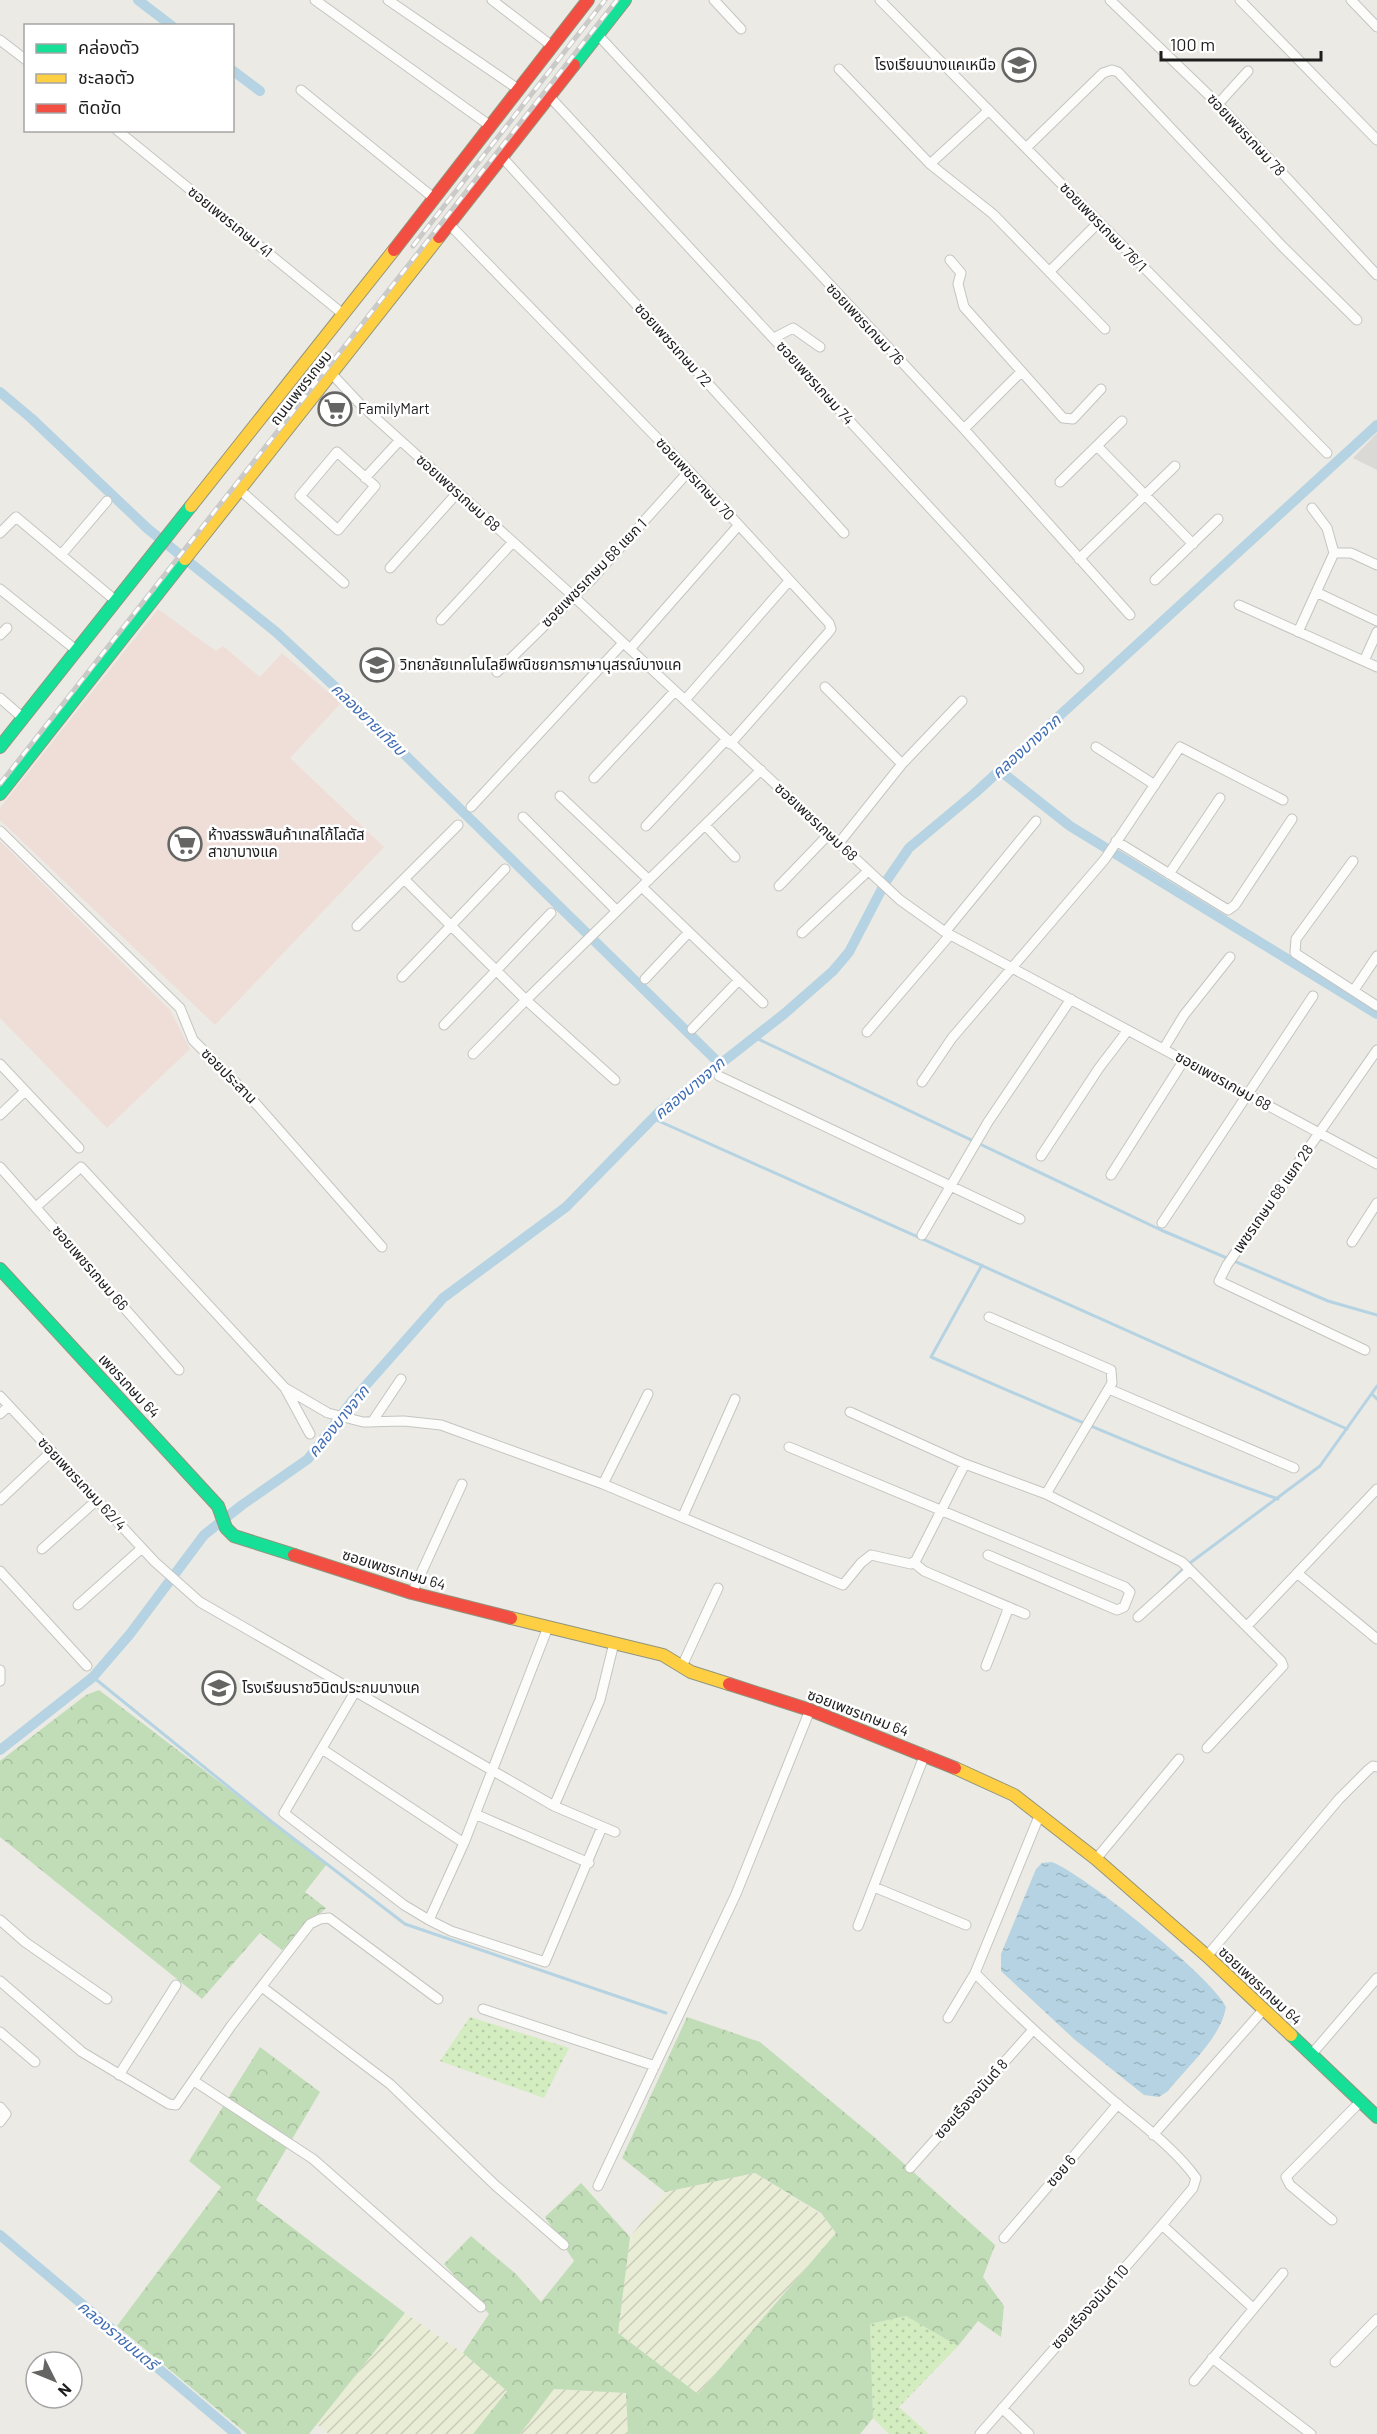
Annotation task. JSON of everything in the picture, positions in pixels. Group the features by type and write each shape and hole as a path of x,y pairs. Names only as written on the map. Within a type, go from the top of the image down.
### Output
{"main road":[{"name":"ถนนเพชรเกษม","path":"0,794 331,374 437,213 489,125 588,0"},
{"name":"ถนนเพชรเกษม","path":"0,747 343,314 414,246 437,213 502,157 625,0"},
{"name":"เพชรเกษม 64","path":"0,1269 218,1506 226,1528"},
{"name":"ซอยเพชรเกษม 64","path":"226,1528 234,1536 412,1593 663,1655 691,1672 810,1710 926,1754 1003,1788 1096,1859 1207,1956 1377,2117"}],"street":[{"path":"315,0 489,125"},
{"path":"388,0 518,89"},
{"path":"399,9 406,0"},
{"path":"492,0 552,46"},
{"path":"714,0 741,28"},
{"name":"ซอยเพชรเกษม 76/1","path":"880,0 1327,453"},
{"name":"ซอยเพชรเกษม 78","path":"1110,0 1218,104 1377,275"},
{"path":"1240,0 1377,140"},
{"path":"1351,0 1377,27"},
{"name":"ซอยเพชรเกษม 76","path":"598,35 964,429 1130,615"},
{"path":"0,40 24,58"},
{"path":"839,69 930,164 993,214 1105,329"},
{"path":"1026,148 1103,73 1112,70 1118,72 1283,247 1357,320"},
{"path":"1218,104 1248,71"},
{"name":"ซอยเพชรเกษม 70","path":"301,90 437,213 689,471 831,629 728,742"},
{"name":"ซอยเพชรเกษม 74","path":"550,97 1079,669"},
{"path":"930,164 989,110"},
{"name":"ซอยเพชรเกษม 41","path":"119,132 343,314"},
{"name":"ซอยเพชรเกษม 72","path":"502,157 844,533"},
{"path":"1050,271 1099,222"},
{"path":"950,260 961,273 958,284 964,308 1067,421 1073,419 1101,389"},
{"path":"774,338 793,328 820,347"},
{"path":"964,429 1021,372"},
{"name":"ซอยเพชรเกษม 68","path":"331,374 900,900 947,934 1164,1048 1247,1096 1377,1164"},
{"path":"1060,482 1122,421"},
{"path":"365,478 400,440"},
{"path":"1098,447 1193,544"},
{"path":"337,453 365,478 373,484 374,489 338,530 300,497 337,453"},
{"path":"1079,559 1143,494 1175,466"},
{"name":"ซอยเพชรเกษม 68 แยก 1","path":"497,672 573,596 689,471"},
{"path":"240,490 344,583"},
{"path":"390,568 458,492"},
{"path":"61,555 107,501"},
{"path":"1298,632 1334,553 1327,528 1312,508"},
{"path":"0,533 16,516 116,601"},
{"path":"1155,580 1218,519"},
{"path":"471,807 738,526"},
{"path":"441,620 513,542"},
{"path":"1334,553 1351,553 1377,565"},
{"path":"685,699 789,581"},
{"path":"0,589 76,650"},
{"path":"1316,592 1377,621"},
{"path":"1239,605 1377,667"},
{"path":"1364,661 1377,632"},
{"path":"825,687 902,764"},
{"path":"594,778 675,691"},
{"path":"0,698 23,718"},
{"path":"838,843 902,764 962,701"},
{"path":"646,826 728,742"},
{"path":"1096,747 1155,785"},
{"path":"922,1082 952,1038 1105,859 1180,747 1283,800"},
{"path":"473,1054 616,910 761,770"},
{"path":"560,796 646,883 689,932 763,1003"},
{"path":"1168,874 1220,798"},
{"path":"523,817 616,910"},
{"path":"1114,844 1228,910 1235,905 1292,819"},
{"path":"867,1032 1036,821"},
{"path":"357,926 458,825"},
{"path":"705,825 735,858"},
{"name":"ซอยประสาน","path":"0,831 180,1008 193,1040 250,1097 382,1246"},
{"path":"779,886 829,834"},
{"path":"1353,861 1296,939 1295,953 1377,1005"},
{"path":"402,977 505,869"},
{"path":"802,933 871,874"},
{"path":"404,879 526,1000 615,1080"},
{"path":"444,1025 551,913"},
{"path":"645,979 689,932"},
{"path":"1354,990 1377,956"},
{"path":"1164,1048 1184,1015 1230,957"},
{"path":"692,1029 739,980"},
{"path":"1162,1223 1313,996"},
{"path":"922,1235 988,1122 1071,999"},
{"path":"1041,1156 1099,1068 1128,1030"},
{"name":"เพชรเกษม 68 แยก 28","path":"1365,1350 1219,1281 1227,1265 1377,1050"},
{"path":"1111,1175 1184,1060"},
{"path":"0,1064 79,1148"},
{"path":"719,1076 1020,1219"},
{"path":"0,1115 25,1091"},
{"name":"ซอยเพชรเกษม 66","path":"0,1167 179,1370"},
{"path":"36,1207 81,1167 285,1388 310,1434"},
{"path":"1352,1242 1377,1203"},
{"path":"989,1317 1111,1371 1113,1376 1109,1389 1046,1494"},
{"path":"368,1422 401,1379"},
{"path":"285,1388 328,1413 368,1422 404,1421 441,1425 683,1516 843,1586 861,1563 871,1555 914,1562 924,1571 1025,1614"},
{"path":"1109,1389 1294,1468"},
{"path":"603,1484 648,1394"},
{"name":"ซอยเพชรเกษม 62/4","path":"0,1396 142,1548 200,1602 554,1806 615,1833"},
{"path":"683,1516 735,1399"},
{"path":"0,1414 9,1406"},
{"path":"850,1412 965,1464 1046,1494 1186,1567 1247,1626 1281,1661 1283,1666 1207,1748"},
{"path":"789,1447 1125,1587 1130,1592 1124,1606 1117,1610 988,1555"},
{"path":"0,1500 52,1451"},
{"path":"914,1562 965,1464"},
{"path":"412,1593 462,1484"},
{"path":"1247,1626 1377,1489"},
{"path":"42,1549 97,1500"},
{"path":"78,1605 142,1548"},
{"path":"1138,1617 1186,1567"},
{"path":"0,1571 87,1666"},
{"path":"1297,1573 1377,1639"},
{"path":"682,1666 718,1588"},
{"path":"986,1666 1009,1608"},
{"path":"429,1920 464,1843 548,1627"},
{"path":"554,1806 600,1700 614,1643"},
{"path":"0,1670 0,1681"},
{"path":"355,1692 284,1813 404,1905 429,1920 452,1931 545,1962 589,1863 602,1827"},
{"path":"598,2186 736,1894 810,1710"},
{"path":"322,1749 464,1843"},
{"path":"858,1926 926,1754"},
{"path":"1096,1859 1179,1759"},
{"path":"1207,1956 1338,1799 1368,1770 1377,1767"},
{"path":"475,1814 589,1863"},
{"path":"948,2018 975,1973 1040,1814"},
{"path":"874,1887 966,1925"},
{"path":"0,1982 82,2052 169,2104 176,2105 231,2026 310,1924 320,1919 329,1918 438,2000"},
{"path":"0,1920 25,1942 107,1999"},
{"path":"975,1973 1032,2031 1153,2135 1264,2009"},
{"path":"1311,2055 1377,1978"},
{"path":"119,2075 176,1985"},
{"path":"262,1987 390,2084 495,2185 564,2245"},
{"path":"483,2009 655,2066"},
{"name":"ซอยเรืองอนันต์ 8","path":"910,2168 1032,2031"},
{"path":"0,2032 35,2062"},
{"path":"194,2081 313,2159 481,2307"},
{"path":"1332,2220 1290,2185 1286,2177 1361,2101"},
{"name":"ซอย 6","path":"1004,2238 1118,2104"},
{"path":"0,2107 6,2114 0,2122"},
{"name":"ซอยเรืองอนันต์ 10","path":"980,2434 1193,2188 1196,2178 1189,2167 1153,2135"},
{"path":"1162,2225 1253,2308"},
{"path":"1194,2381 1283,2273"},
{"path":"1335,2362 1377,2319"},
{"path":"1212,2358 1311,2434"},
{"path":"1002,2408 1029,2434"}],"shaded area":[{"path":"1377,433 1377,470 1353,458"},
{"path":"158,609 216,651 223,646 260,677 282,653 341,703 290,758 384,847 215,1025 0,820 0,808"},
{"path":"0,841 170,1010 190,1049 107,1128 0,1018"}],"green space":[{"path":"99,1690 327,1864 305,1892 326,1908 282,1950 260,1933 202,1999 0,1837 0,1761 86,1695"},
{"path":"470,2017 569,2048 544,2098 440,2061"},
{"path":"687,2017 760,2042 873,2136 995,2245 983,2277 1004,2306 1001,2337 978,2321 958,2346 906,2316 870,2324 873,2418 860,2434 628,2434 626,2393 554,2389 520,2434 473,2434 507,2391 463,2353 489,2314 444,2264 471,2236 516,2274 541,2302 574,2261 545,2217 581,2183 630,2237 618,2333 698,2394 836,2233 821,2213 755,2173 665,2192 622,2158"},
{"path":"260,2047 320,2092 256,2200 405,2313 309,2434 247,2434 117,2326 221,2187 189,2161"},
{"path":"755,2173 823,2216 836,2233 698,2394 618,2333 630,2237 665,2192"},
{"path":"405,2313 463,2353 507,2391 473,2434 329,2434 317,2424"},
{"path":"906,2316 958,2346 899,2407 929,2434 889,2434 873,2418 870,2324"},
{"path":"554,2389 626,2393 628,2434 520,2434"}],"water":[{"path":"1052,1862 1091,1886 1146,1928 1198,1974 1226,2007 1218,2030 1202,2052 1168,2091 1159,2097 1144,2095 1074,2039 1001,1971 1001,1954 1036,1869 1042,1863"}],"waterway":[{"path":"138,0 169,24"},
{"path":"234,72 260,91"},
{"name":"คลองยายเทียบ","path":"0,392 31,418 148,529 276,632 347,698 721,1065"},
{"name":"คลองบางจาก","path":"0,1750 93,1677 130,1634 204,1535 242,1505 308,1459 352,1401 443,1298 566,1207 659,1112 784,1014 833,971 849,952 885,883 909,848 975,793 1377,425"},
{"path":"999,770 1070,826 1377,1014"},
{"path":"754,1037 1161,1230 1328,1301 1377,1315"},
{"path":"652,1118 1347,1429"},
{"path":"982,1265 931,1357 1147,1449 1278,1499"},
{"path":"1163,1589 1186,1566 1320,1466 1377,1386"},
{"path":"1372,1394 1377,1399"},
{"path":"93,1677 272,1822 405,1924 666,2013"},
{"name":"คลองราชมนตรี","path":"0,2235 236,2434"}],"railway":[{"path":"413,246 605,0"},
{"path":"0,784 617,0"}],"traffic: fast":[{"path":"574,65 625,0"},
{"path":"0,747 191,506"},
{"path":"0,794 185,559"},
{"path":"0,1269 218,1506 226,1528 234,1536 294,1555"},
{"path":"1291,2035 1377,2117"}],"traffic: slow":[{"path":"185,559 439,237"},
{"path":"191,506 394,250"},
{"path":"511,1618 663,1655 691,1672 729,1684"},
{"path":"955,1768 1014,1795 1096,1859 1207,1956 1291,2035"}],"traffic: jam":[{"path":"394,250 588,0"},
{"path":"439,237 574,65"},
{"path":"294,1555 412,1593 511,1618"},
{"path":"729,1684 810,1710 955,1768"}],"place":[{"name":"โรงเรียนบางแคเหนือ","path":"1019,65"},
{"name":"FamilyMart","path":"335,409"},
{"name":"วิทยาลัยเทคโนโลยีพณิชยการภาษานุสรณ์บางแค","path":"377,665"},
{"name":"ห้างสรรพสินค้าเทสโก้โลตัส สาขาบางแค","path":"185,844"},
{"name":"โรงเรียนราชวินิตประถมบางแค","path":"219,1688"}]}
